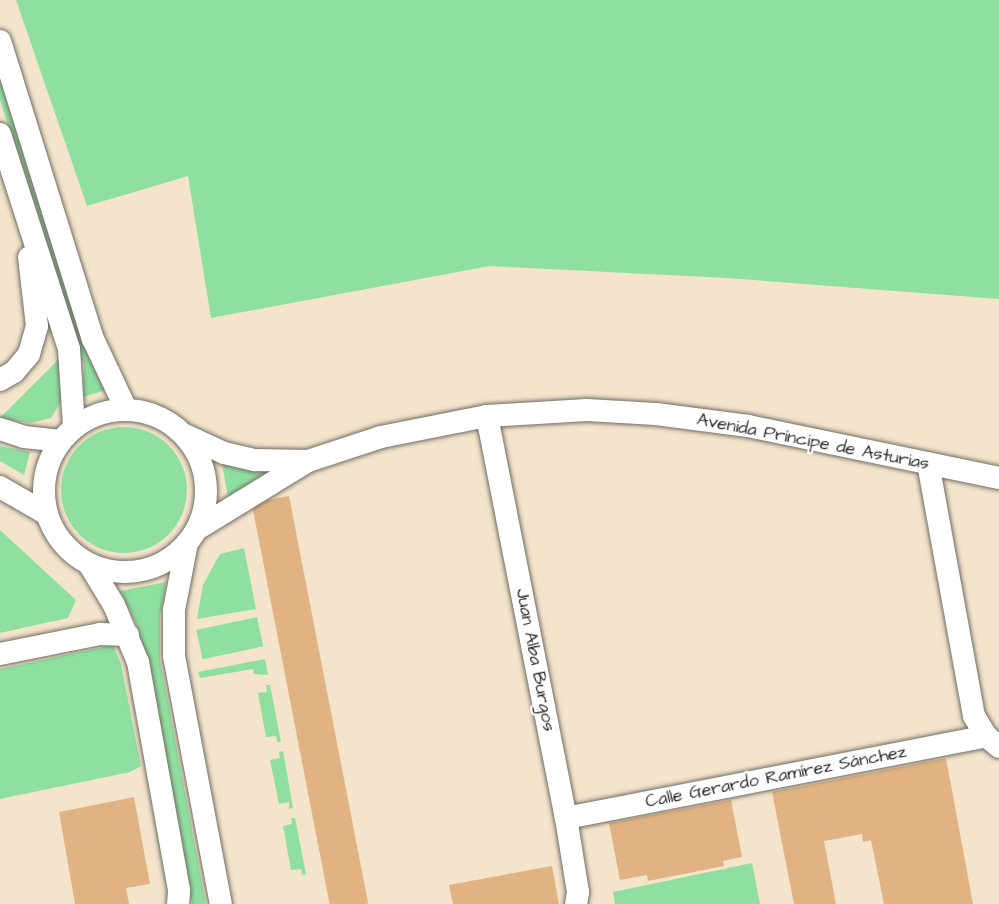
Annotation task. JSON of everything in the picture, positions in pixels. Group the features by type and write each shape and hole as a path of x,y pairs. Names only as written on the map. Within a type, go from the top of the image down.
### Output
{"street":[{"path":"0,41 93,339 126,409"},
{"path":"0,134 69,349 67,434"},
{"path":"0,380 14,372 28,354 37,326 22,205"},
{"path":"192,536 167,561 142,571 115,572 89,564 63,543 47,514 43,489 48,463 67,434 90,417 126,409 148,412 185,435 200,459 207,486 174,610 174,656 220,904"},
{"name":"Avenida Príncipe de Asturias","path":"192,536 308,461 381,437 487,416 587,410 656,414 748,426 999,478"},
{"name":"Juan Alba Burgos","path":"487,416 566,818 578,892 576,904"},
{"path":"0,429 24,437 67,434"},
{"name":"Avenida Príncipe de Asturias","path":"185,435 224,453 255,460 308,461"},
{"path":"928,464 974,716 995,743"},
{"path":"0,487 47,514"},
{"path":"89,564 128,635 138,662 179,891 178,904"},
{"path":"0,654 100,634 128,635"},
{"name":"Calle Gerardo Ramírez Sánchez","path":"566,818 995,743"}],"green space":[{"path":"16,0 999,0 999,299 727,278 490,266 211,318 188,176 87,206"},
{"path":"0,71 110,389 83,397 84,365 0,100"},
{"path":"61,357 62,400 51,418 30,423 0,418"},
{"path":"124,427 148,432 168,446 182,466 187,490 182,514 168,534 148,548 124,553 100,548 80,534 66,514 61,490 66,466 80,446 100,432"},
{"path":"0,446 30,452 24,475 0,461"},
{"path":"221,458 265,471 265,473 228,497"},
{"path":"0,530 76,600 68,618 0,633"},
{"path":"244,548 256,609 197,619 203,585 220,554"},
{"path":"166,582 160,616 160,659 206,904 192,904 145,654 137,625 120,591"},
{"path":"257,617 263,646 203,659 196,630"},
{"path":"113,645 121,664 141,766 130,772 0,799 0,669"},
{"path":"265,659 268,675 254,674 253,669 200,678 198,672"},
{"path":"266,685 270,685 281,742 277,742 276,736 266,737 258,693 267,692"},
{"path":"283,751 293,808 289,809 289,802 279,804 270,760 280,758 279,752"},
{"path":"291,818 295,818 306,874 302,875 301,869 291,870 283,826 292,824"},
{"path":"752,863 760,904 615,904 613,892"}],"building":[{"path":"289,496 368,903 330,904 252,503"},
{"path":"946,758 973,904 884,904 871,840 863,842 862,834 824,841 836,904 794,904 772,792"},
{"path":"134,797 150,884 126,888 129,904 75,904 59,812"},
{"path":"731,800 742,857 723,861 724,866 648,881 647,875 620,880 609,823"},
{"path":"552,866 559,904 453,904 449,885"}]}
